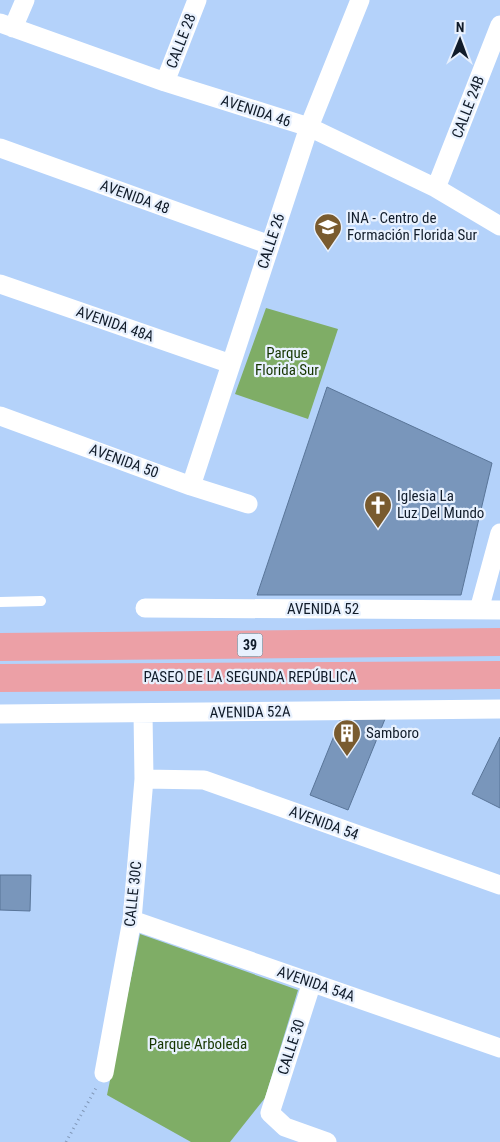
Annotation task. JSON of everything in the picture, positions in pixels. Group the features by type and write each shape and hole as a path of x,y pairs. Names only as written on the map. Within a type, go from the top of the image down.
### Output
{"highway":[{"name":"PASEO DE LA SEGUNDA REPÚBLICA","path":"0,647 500,642"},
{"name":"PASEO DE LA SEGUNDA REPÚBLICA","path":"0,678 500,675"}],"street":[{"path":"6,26 25,0"},
{"name":"CALLE 28","path":"165,82 197,0"},
{"name":"CALLE 26","path":"191,486 309,127 360,0"},
{"name":"CALLE 24B","path":"436,188 500,25"},
{"name":"AVENIDA 46","path":"6,26 165,82 309,127 436,188 500,226"},
{"name":"AVENIDA 48","path":"0,148 270,245"},
{"name":"AVENIDA 48A","path":"0,284 231,364"},
{"name":"AVENIDA 50","path":"0,416 191,486 248,504"},
{"path":"479,610 500,533"},
{"name":"AVENIDA 52","path":"145,608 500,610"},
{"name":"AVENIDA 52A","path":"0,714 500,710"},
{"name":"CALLE 30C","path":"104,1073 132,920 144,778 143,713"},
{"name":"AVENIDA 54","path":"144,778 204,780 500,885"},
{"name":"AVENIDA 54A","path":"132,920 500,1048"},
{"name":"CALLE 30","path":"312,982 270,1113 284,1127 327,1142"}],"lane":[{"path":"0,602 41,601"}],"path":[{"path":"66,1142 104,1073"}],"green space":[{"name":"Parque Florida Sur","path":"266,308 338,329 308,419 235,394"},
{"name":"Parque Arboleda","path":"140,934 298,990 265,1098 230,1142 191,1142 107,1095"}],"building":[{"name":"Iglesia La Luz Del Mundo","path":"327,387 492,463 461,595 257,595"},
{"name":"Samboro","path":"342,716 385,719 348,810 310,795"},
{"path":"500,737 500,808 472,794"},
{"path":"0,875 31,875 30,911 0,910"}],"place":[{"name":"INA - Centro de Formación Florida Sur","path":"328,251"},
{"name":"Iglesia La Luz Del Mundo","path":"378,529"},
{"name":"Samboro","path":"347,757"}]}
